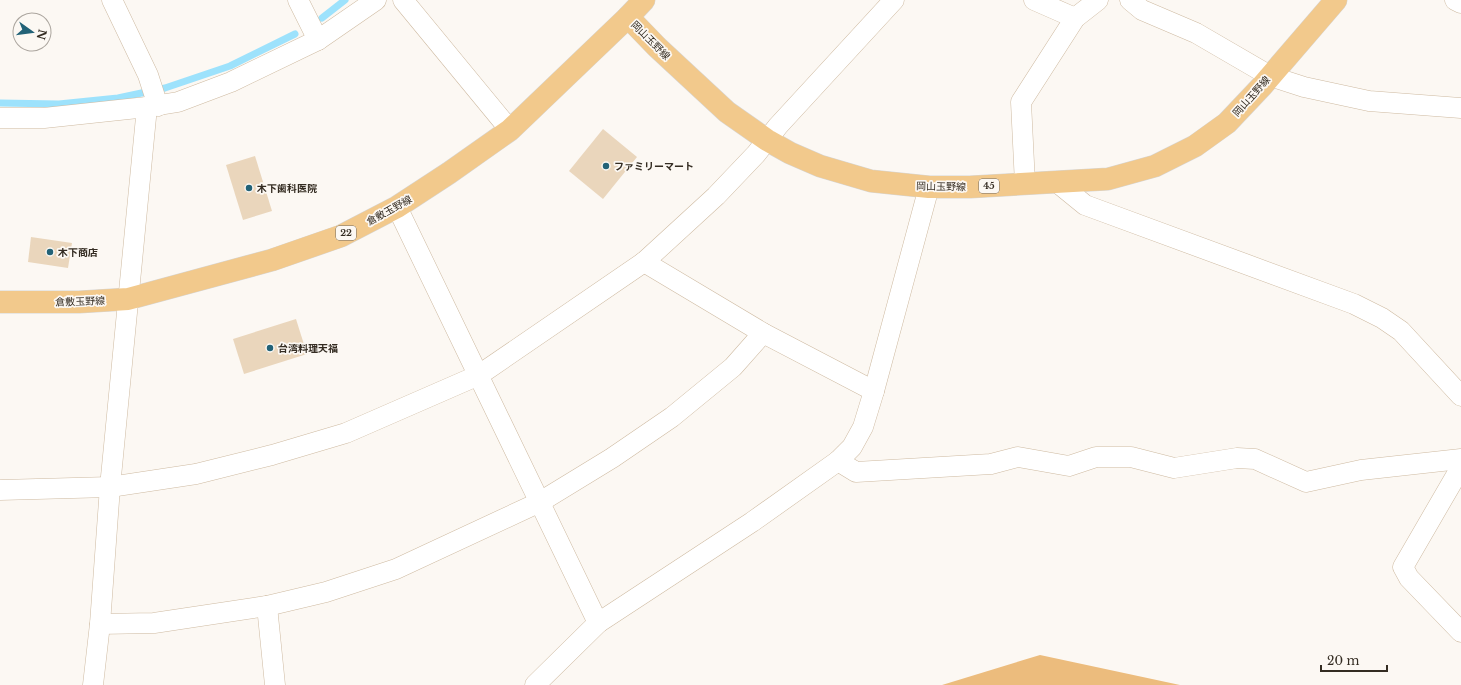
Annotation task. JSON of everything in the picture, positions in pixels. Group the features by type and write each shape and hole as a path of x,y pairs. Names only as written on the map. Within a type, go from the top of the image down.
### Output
{"main road":[{"name":"倉敷玉野線","path":"0,302 79,302 128,299 272,260 340,236 397,207 450,173 510,130 628,18 644,0"},
{"name":"岡山玉野線","path":"628,18 727,112 767,140 790,153 820,166 871,181 929,187 1058,183 1108,179 1155,166 1188,150 1227,123 1336,0"}],"street":[{"path":"93,685 100,624 110,487 128,299 152,106 148,75 112,0"},
{"path":"298,0 318,40"},
{"path":"0,118 44,118 178,102 231,82 318,40 376,0"},
{"path":"403,0 510,130"},
{"path":"0,490 110,487 196,474 279,453 346,433 479,375 644,262 716,196 894,0"},
{"path":"1034,0 1075,18"},
{"path":"1025,184 1021,102 1075,18 1098,0"},
{"path":"1130,0 1142,10 1196,33 1270,76 1304,88 1369,101 1461,108"},
{"path":"1455,0 1461,3"},
{"path":"1058,183 1085,205 1354,304 1382,318 1401,331 1461,396"},
{"path":"535,685 598,623 752,522 838,462 852,447 863,427 874,391 929,187"},
{"path":"397,207 598,623"},
{"path":"644,262 763,333 874,391"},
{"path":"100,624 154,623 266,606 326,592 396,569 540,502 612,458 672,417 733,367 763,333"},
{"path":"838,462 856,472 990,464 1018,457 1069,466 1096,457 1131,457 1174,468 1237,458 1255,459 1306,482 1361,470 1461,459"},
{"path":"1458,622 1409,578 1403,567 1461,468"},
{"path":"266,606 275,685"}],"shaded area":[{"path":"1040,655 1180,685 942,685"}],"building":[{"path":"603,129 637,157 603,199 569,171"},
{"name":"木下歯科医院","path":"255,156 272,211 243,220 226,165"},
{"name":"木下商店","path":"31,237 72,243 68,268 28,262"},
{"path":"296,319 307,354 244,374 233,339"}],"waterway":[{"path":"322,18 345,0"},
{"path":"0,103 59,104 118,98 165,88 230,66 295,34"}],"place":[{"name":"ファミリーマート","path":"606,166"},
{"name":"木下歯科医院","path":"249,188"},
{"name":"木下商店","path":"50,252"},
{"name":"台湾料理天福","path":"270,348"}]}
